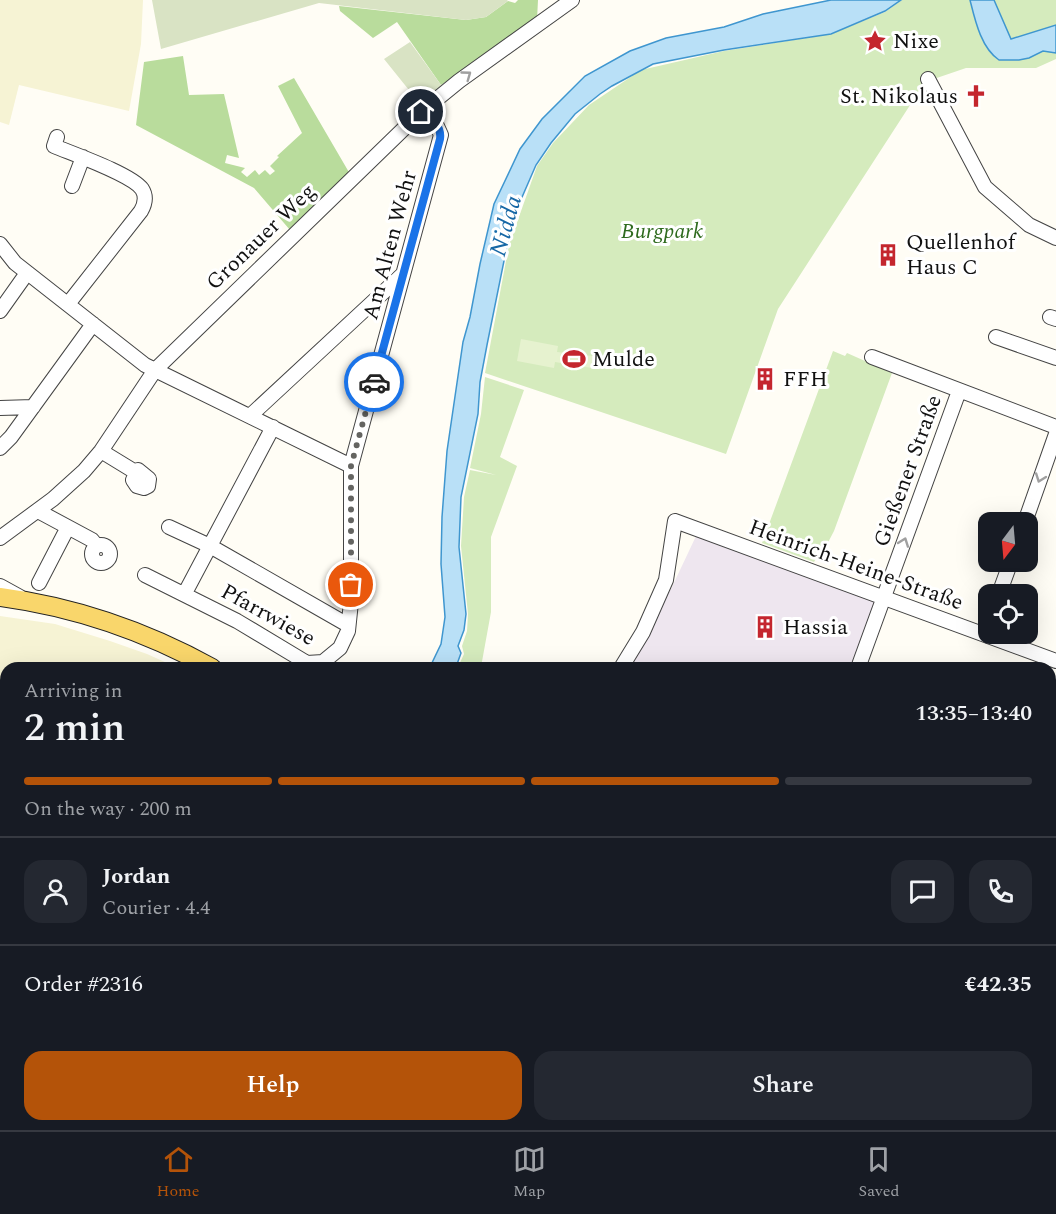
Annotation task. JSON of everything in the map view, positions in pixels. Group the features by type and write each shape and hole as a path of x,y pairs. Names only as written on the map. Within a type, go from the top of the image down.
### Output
{"main road":[{"path":"0,597 83,614 130,629 201,662"}],"street":[{"name":"Gronauer Weg","path":"3,537 38,511 84,471 101,451 155,370 421,112 459,81 572,0"},
{"path":"928,79 985,187 1029,225 1056,238"},
{"name":"Am Alten Wehr","path":"351,466 441,135 436,124 421,112"},
{"path":"57,137 54,146 83,157 138,186 146,202 68,304"},
{"path":"72,186 83,157"},
{"path":"0,244 10,259 145,365 351,466"},
{"path":"0,311 6,295 27,273"},
{"path":"250,416 404,273"},
{"path":"0,448 11,437 93,324"},
{"path":"996,337 1056,358"},
{"path":"872,357 1056,427"},
{"name":"Gießener Straße","path":"860,662 959,391"},
{"path":"0,408 33,407"},
{"name":"Pfarrwiese","path":"184,593 273,427"},
{"path":"1029,512 1056,434"},
{"path":"101,451 137,473"},
{"name":"Pfarrwiese","path":"323,662 338,651 346,636 348,625 351,602 351,466"},
{"path":"38,511 92,540 97,546"},
{"name":"Heinrich-Heine-Straße","path":"625,662 643,632 666,580 675,521 884,597 978,626"},
{"path":"39,583 68,527"},
{"path":"169,527 210,546"},
{"name":"Pfarrwiese","path":"210,546 348,625"},
{"name":"Pfarrwiese","path":"145,574 308,662"},
{"path":"0,586 28,601"},
{"name":"Heinrich-Heine-Straße","path":"1019,644 1056,661"}],"shaded area":[{"path":"0,0 143,0 141,44 129,111 19,85 9,125 0,122"},
{"name":"Hassia","path":"697,534 876,599 853,662 629,662 672,587"},
{"path":"0,616 55,624 110,641 165,662 0,662"}],"green space":[{"path":"152,0 508,1 486,17 466,20 319,3 161,49"},
{"path":"518,0 538,0 537,20 441,85 397,22 373,38 340,11 339,6 466,20 486,17 508,1 515,3"},
{"name":"Burgpark","path":"902,0 1056,0 1056,59 1036,68 966,68 925,82 778,309 726,454 485,373 509,245 537,166 553,143 589,105 641,70 724,51 831,34 885,12"},
{"path":"410,42 441,85 439,90 421,105 384,59"},
{"path":"183,56 189,95 224,94 239,158 227,155 225,163 245,168 241,172 247,177 255,170 259,175 265,170 270,175 275,171 270,166 279,157 277,156 302,133 278,86 294,78 350,174 290,230 254,188 136,125 144,62"},
{"path":"521,339 558,346 557,352 593,356 592,368 555,362 554,368 517,361"},
{"path":"833,351 845,356 847,353 892,373 834,531 823,552 814,562 762,543"},
{"path":"485,377 524,390 500,457 517,466 491,537 491,612 482,662 460,662 464,654 462,646 467,631 468,614 461,546 464,497 470,470 496,475 470,468 481,414"}],"water":[{"name":"Nidda","path":"831,0 901,0 885,11 831,34 724,50 653,64 600,94 575,114 551,143 536,165 516,211 480,382 478,414 461,497 459,547 466,614 464,630 458,646 461,653 458,662 432,662 441,644 445,617 441,564 442,517 447,451 463,342 494,204 520,149 542,119 585,76 630,51 666,38 724,27 763,14"},
{"path":"970,0 994,0 1011,39 1056,25 1056,53 1043,51 1029,58 999,60 983,41"}],"way so far":[{"path":"351,585 351,466 374,382"}],"place":[{"name":"Nixe","path":"875,41"},
{"name":"St. Nikolaus","path":"976,96"},
{"name":"Quellenhof Haus C","path":"888,255"},
{"name":"Mulde","path":"574,359"},
{"name":"FFH","path":"765,379"},
{"name":"Hassia","path":"765,627"}],"route":[{"path":"374,382 441,135 436,124 421,112"}]}
